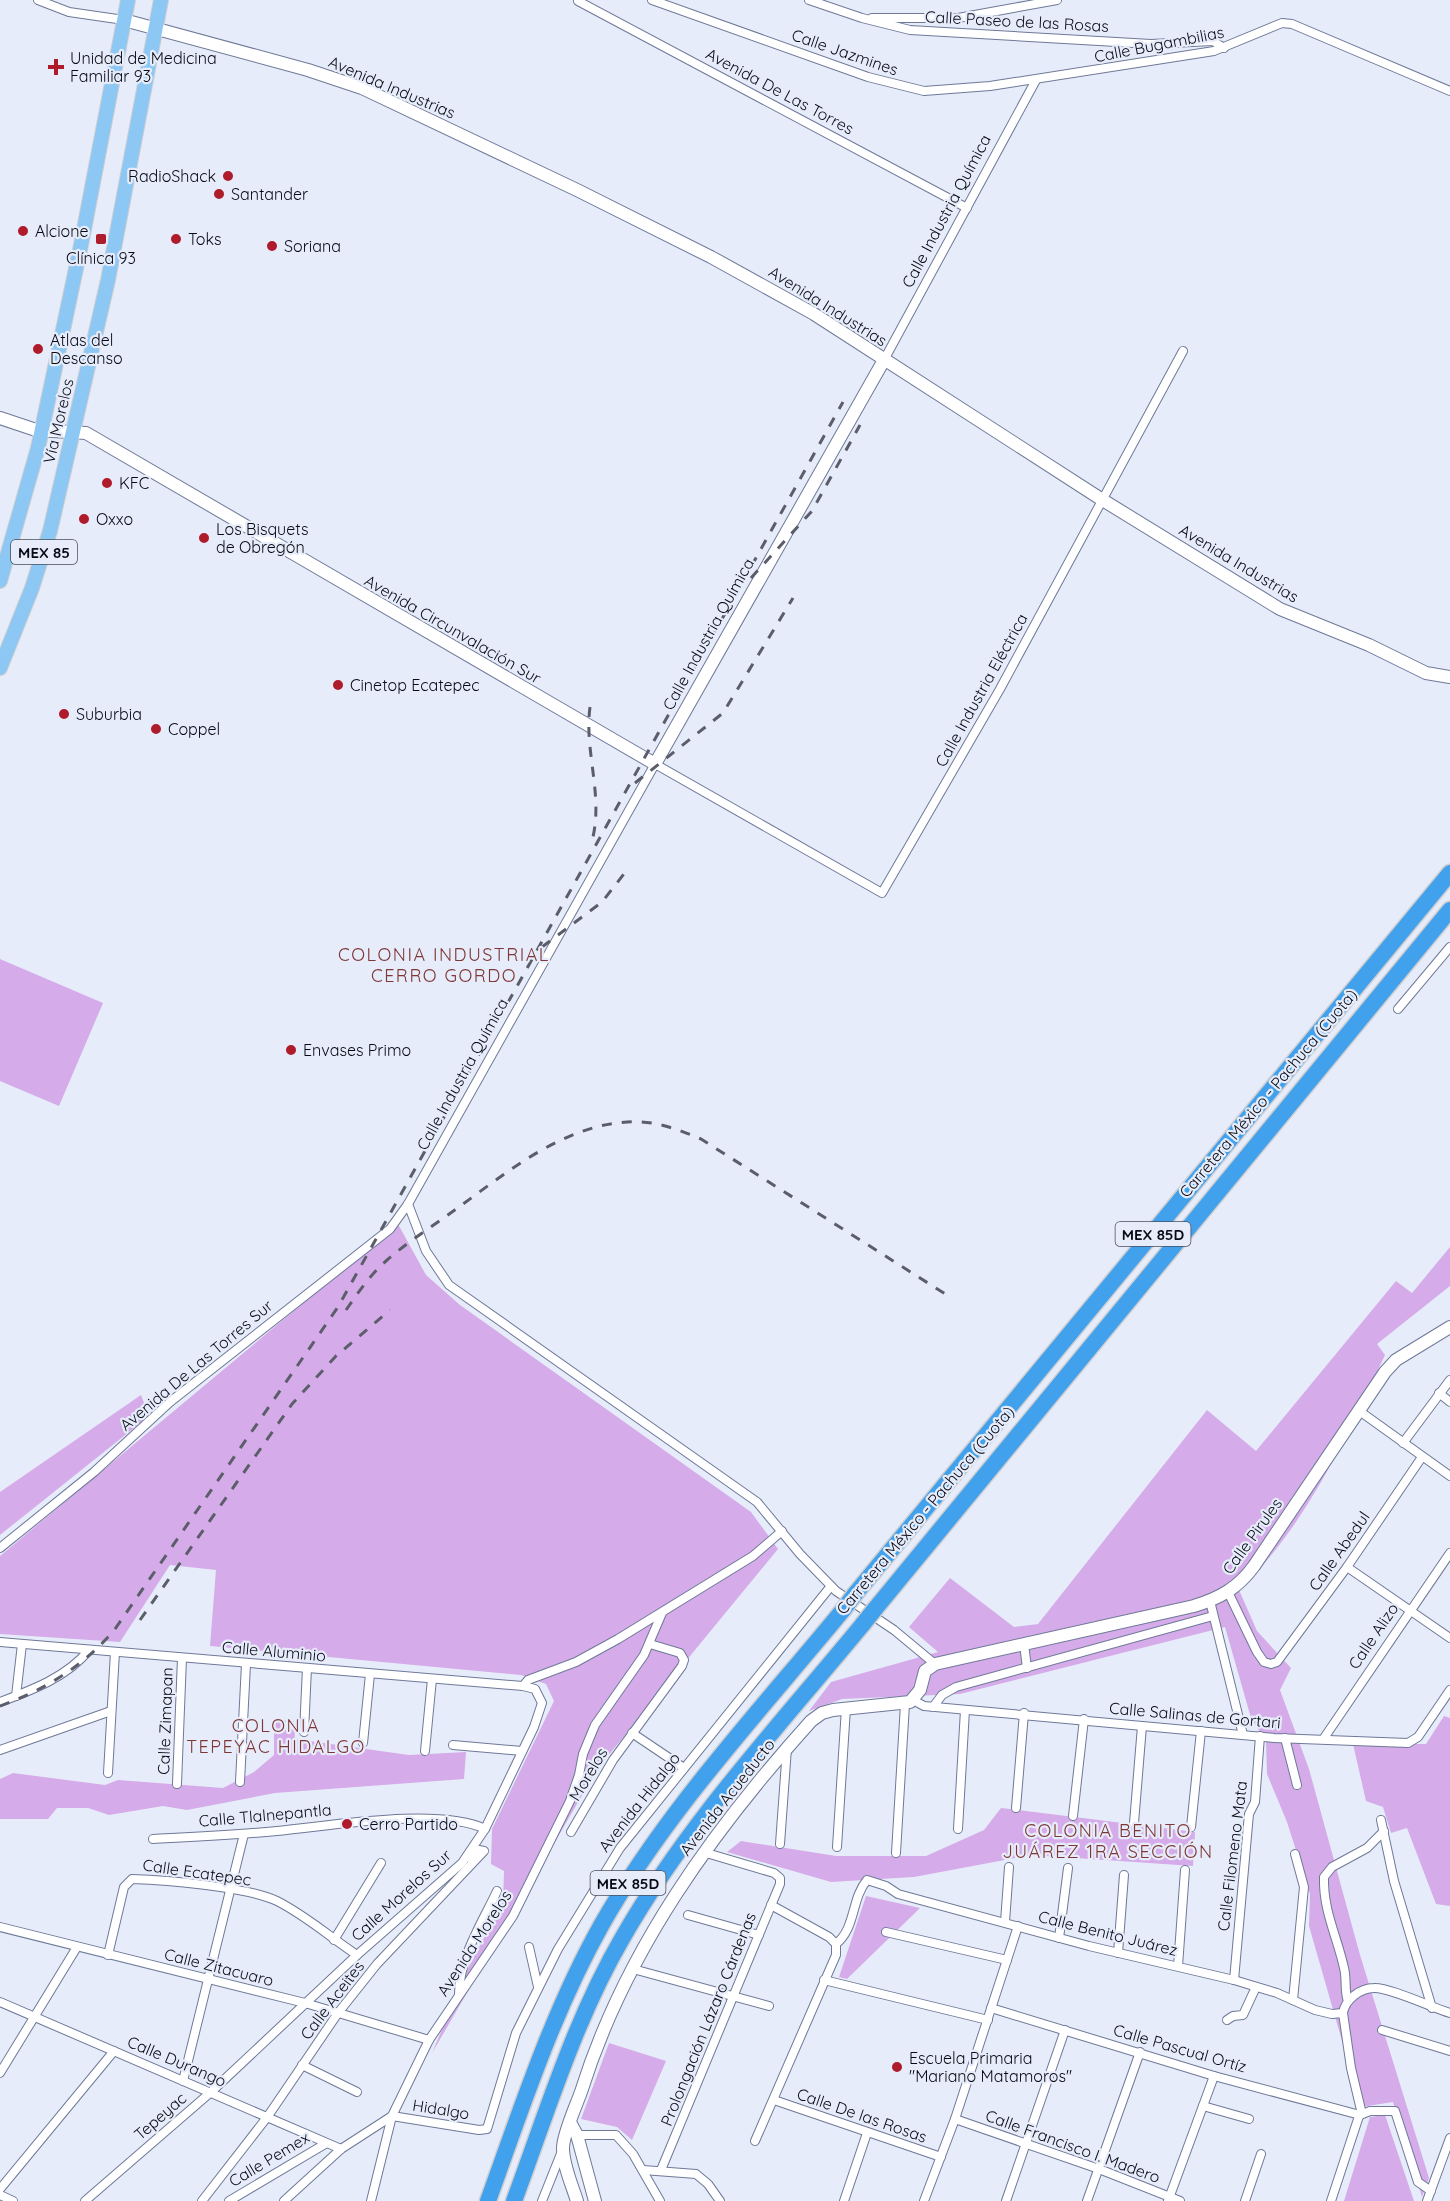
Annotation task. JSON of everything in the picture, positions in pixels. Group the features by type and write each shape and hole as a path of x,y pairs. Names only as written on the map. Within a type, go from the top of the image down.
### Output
{"highway":[{"name":"Carretera México - Pachuca (Cuota)","path":"488,2201 545,2046 580,1967 617,1899 685,1802 1450,873"},
{"name":"Carretera México - Pachuca (Cuota)","path":"514,2201 583,2018 612,1957 640,1908 709,1811 1450,910"}],"main road":[{"name":"Vía Morelos","path":"0,581 16,532 41,430 81,245 128,0"},
{"name":"Vía Morelos","path":"0,668 48,540 108,280 161,0"}],"street":[{"name":"Calle Jazmines","path":"652,0 868,77 912,90 948,90 1036,80"},
{"name":"Calle Paseo de las Rosas","path":"809,0 892,27 940,33 1038,35 1151,44 1213,40 1224,48"},
{"path":"862,18 948,19 1022,4 1057,0"},
{"path":"39,1 69,12 124,20"},
{"name":"Avenida De Las Torres","path":"578,1 967,208"},
{"name":"Avenida Industrias","path":"124,20 308,70 382,97 729,267 814,314 1101,500 1280,609 1369,645 1426,673 1450,677"},
{"name":"Calle Bugambilias","path":"1036,80 1224,48 1277,24 1292,24 1450,91"},
{"name":"Calle Industria Química","path":"408,1204 884,360 1036,80"},
{"name":"Calle Industria Eléctrica","path":"882,893 1000,689 1184,351"},
{"name":"Avenida Circunvalación Sur","path":"0,418 41,430 72,430 86,433 655,764 882,893"},
{"path":"1398,1009 1450,947"},
{"path":"408,1204 426,1251 449,1285 757,1502 800,1554 831,1586 894,1630 935,1664 925,1671 920,1690 909,1702 896,1853"},
{"name":"Avenida De Las Torres Sur","path":"0,1548 94,1472 187,1389 390,1229 408,1204"},
{"name":"Calle Pirules","path":"935,1664 1210,1601 1228,1592 1254,1566 1358,1410 1396,1360 1450,1327"},
{"path":"1403,1443 1450,1380"},
{"path":"1439,1393 1450,1402"},
{"path":"1358,1410 1450,1476"},
{"name":"Calle Abedul","path":"1228,1592 1260,1658 1270,1664 1277,1662 1347,1568 1422,1457"},
{"path":"523,1686 528,1680 576,1662 662,1613 753,1556 782,1531"},
{"name":"Calle Alizo","path":"1324,1738 1408,1611 1450,1553"},
{"path":"1347,1568 1450,1638"},
{"name":"Avenida Hidalgo","path":"487,2129 516,2033 558,1949 620,1848 831,1586"},
{"path":"1210,1601 1243,1735"},
{"name":"Avenida Morelos","path":"370,2201 392,2116 429,2040 513,1916 570,1801 583,1755 595,1725 650,1644 662,1613"},
{"path":"933,1707 942,1695 956,1687 1213,1616"},
{"name":"Calle Aluminio","path":"0,1642 523,1686 534,1689 542,1698"},
{"path":"16,1696 22,1644"},
{"name":"Morelos","path":"571,1832 613,1760 682,1666 684,1660 680,1653 650,1644"},
{"path":"1024,1644 1027,1668"},
{"path":"0,1702 64,1672 88,1650"},
{"path":"108,1773 115,1652"},
{"name":"Calle Zimapan","path":"177,1784 182,1658"},
{"path":"240,1782 246,1664"},
{"path":"304,1732 307,1668"},
{"path":"363,1743 370,1674"},
{"path":"425,1751 432,1679"},
{"name":"Calle Salinas de Gortari","path":"909,1702 933,1707 1024,1713 1243,1735 1412,1742 1450,1690"},
{"name":"Calle Morelos Sur","path":"305,2003 462,1863 486,1829 540,1714 542,1698"},
{"name":"Avenida Acueducto","path":"563,2148 594,2049 660,1917 703,1852 787,1748 817,1716 846,1708 909,1702"},
{"path":"837,1847 846,1708"},
{"path":"958,1829 965,1710"},
{"path":"0,1750 111,1711"},
{"path":"1016,1808 1024,1713"},
{"path":"1073,1816 1084,1719"},
{"path":"1134,1823 1142,1726"},
{"path":"1191,1827 1201,1731"},
{"path":"632,1733 684,1768"},
{"name":"Calle Filomeno Mata","path":"1234,1980 1249,1814 1255,1802 1260,1736"},
{"path":"1285,1738 1297,1785"},
{"path":"453,1745 522,1751"},
{"path":"780,1844 787,1748"},
{"name":"Calle Tlalnepantla","path":"153,1839 244,1834 390,1820 462,1821 486,1829"},
{"path":"1381,1820 1394,1881 1432,2008"},
{"path":"1331,2201 1360,2115 1343,2013 1348,2001 1343,1965 1333,1937 1326,1905 1326,1872 1368,1848 1384,1831"},
{"path":"183,2081 244,1834"},
{"name":"Calle Aceites","path":"202,2201 267,2116 338,2013 377,1964 484,1851 479,1851 462,1863"},
{"name":"Prolongación Lázaro Cárdenas","path":"661,2170 780,1884 780,1878 774,1874 703,1852"},
{"path":"1293,2000 1304,1887 1295,1854"},
{"path":"334,1940 381,1863"},
{"path":"1005,1922 1009,1867"},
{"path":"1059,1938 1068,1868"},
{"path":"1178,1966 1185,1870"},
{"path":"1118,1953 1124,1875"},
{"name":"Calle Ecatepec","path":"108,1955 125,1883 137,1879 230,1889 277,1901 357,1955"},
{"name":"Calle Benito Juárez","path":"836,1944 848,1933 857,1898 867,1881 886,1887 898,1894 1059,1938 1234,1980 1326,2013 1343,2013"},
{"path":"459,1994 459,1977 497,1892"},
{"path":"755,2141 836,1955 836,1944 829,1937 771,1905"},
{"path":"688,1915 759,1935"},
{"path":"924,2201 955,2119 1018,1926"},
{"name":"Calle Zitacuaro","path":"0,1927 305,2003 429,2040"},
{"path":"886,1932 1007,1960"},
{"path":"0,2073 77,1947"},
{"path":"529,1947 538,1987"},
{"path":"633,1969 770,2006"},
{"path":"825,1980 988,2019"},
{"path":"1227,2020 1243,2015 1256,1987"},
{"path":"1348,2001 1374,1988 1450,2013"},
{"name":"Calle Durango","path":"0,2002 341,2149"},
{"name":"Tepeyac","path":"85,2201 211,2092 305,2003"},
{"name":"Calle Pascual Ortíz","path":"991,2008 1214,2076 1360,2115"},
{"path":"1006,2201 1065,2030"},
{"path":"1382,2030 1450,2051"},
{"path":"0,2189 114,2050"},
{"path":"1087,2201 1140,2052"},
{"path":"303,2065 357,2092"},
{"path":"1169,2199 1214,2076"},
{"name":"Calle De las Rosas","path":"774,2100 941,2157"},
{"path":"1203,2106 1249,2119"},
{"path":"1360,2115 1370,2111 1395,2111 1418,2182 1431,2191"},
{"path":"284,2201 341,2149 392,2116"},
{"name":"Hidalgo","path":"392,2116 479,2130 487,2129"},
{"name":"Calle Francisco I. Madero","path":"955,2119 1099,2169 1169,2199 1180,2201"},
{"path":"571,2124 577,2135 595,2201"},
{"path":"844,2201 867,2133"},
{"path":"577,2135 616,2135 633,2154 660,2201"},
{"path":"1427,2201 1450,2138"},
{"name":"Calle Pemex","path":"229,2201 325,2144"},
{"path":"542,2201 563,2148"},
{"path":"563,2148 577,2201"},
{"path":"1245,2201 1261,2154"},
{"path":"643,2170 696,2174 708,2184 720,2201"},
{"path":"0,2195 13,2201"}],"shaded area":[{"path":"0,959 103,1003 59,1106 0,1081"},
{"path":"398,1224 426,1275 460,1305 751,1512 778,1549 598,1768 432,2053 468,1968 503,1902 504,1871 491,1864 492,1829 554,1701 546,1684 521,1675 210,1646 216,1570 170,1565 120,1642 0,1634 0,1556"},
{"path":"1450,1247 1450,1286 1377,1344 1385,1355 1322,1480 1285,1538 1239,1590 1257,1631 1291,1668 1280,1690 1309,1769 1360,1955 1429,2178 1422,2197 1393,2102 1361,2107 1309,1926 1310,1894 1287,1822 1267,1774 1266,1741 1251,1718 1225,1627 960,1694 842,1699 809,1711 831,1682 938,1652 909,1627 950,1578 1014,1627 1038,1624 1207,1410 1256,1451 1396,1281 1412,1293"},
{"path":"141,1395 149,1416 0,1535 0,1492"},
{"path":"1444,1716 1450,1718 1450,1906 1436,1904 1407,1828 1391,1833 1383,1807 1366,1801 1353,1744 1426,1744"},
{"path":"274,1719 294,1721 295,1739 409,1755 466,1752 464,1779 275,1793 187,1810 163,1806 109,1815 88,1808 57,1808 48,1819 0,1819 0,1779 13,1773 105,1785 118,1780 223,1788 254,1772 274,1755"},
{"path":"1001,1808 1195,1832 1193,1866 1031,1855 914,1877 831,1882 727,1852 741,1841 836,1856 926,1856 984,1830"},
{"path":"866,1896 920,1908 847,1979 839,1977"},
{"path":"609,2043 666,2061 632,2140 617,2127 581,2119"},
{"path":"1385,2115 1414,2201 1344,2201 1370,2117"}],"railway":[{"path":"0,1706 33,1692 77,1666 115,1629 338,1307 843,402"},
{"path":"751,578 812,511 860,425"},
{"path":"635,783 723,713 793,598"},
{"path":"590,707 589,741 596,807 592,841"},
{"path":"542,947 602,902 627,870"},
{"path":"346,1310 369,1278 394,1254 513,1168 556,1142 602,1125 627,1122 647,1122 665,1126 701,1139 950,1297"},
{"path":"140,1620 292,1404 336,1356 390,1310"}],"place":[{"name":"Unidad de Medicina Familiar 93","path":"56,67"},
{"name":"RadioShack","path":"228,176"},
{"name":"Santander","path":"219,194"},
{"name":"Alcione","path":"23,231"},
{"name":"Clínica 93","path":"101,239"},
{"name":"Toks","path":"176,239"},
{"name":"Soriana","path":"272,246"},
{"name":"Atlas del Descanso","path":"38,349"},
{"name":"KFC","path":"107,483"},
{"name":"Oxxo","path":"84,519"},
{"name":"Los Bisquets de Obregón","path":"204,538"},
{"name":"Cinetop Ecatepec","path":"338,685"},
{"name":"Suburbia","path":"64,714"},
{"name":"Coppel","path":"156,729"},
{"name":"Envases Primo","path":"291,1050"},
{"name":"Cerro Partido","path":"347,1824"},
{"name":"Escuela Primaria \"Mariano Matamoros\"","path":"897,2067"}],"district":[{"name":"COLONIA INDUSTRIAL CERRO GORDO","path":"444,964"},
{"name":"COLONIA TEPEYAC HIDALGO","path":"276,1735"},
{"name":"COLONIA BENITO JUÁREZ 1RA SECCIÓN","path":"1108,1840"}]}
